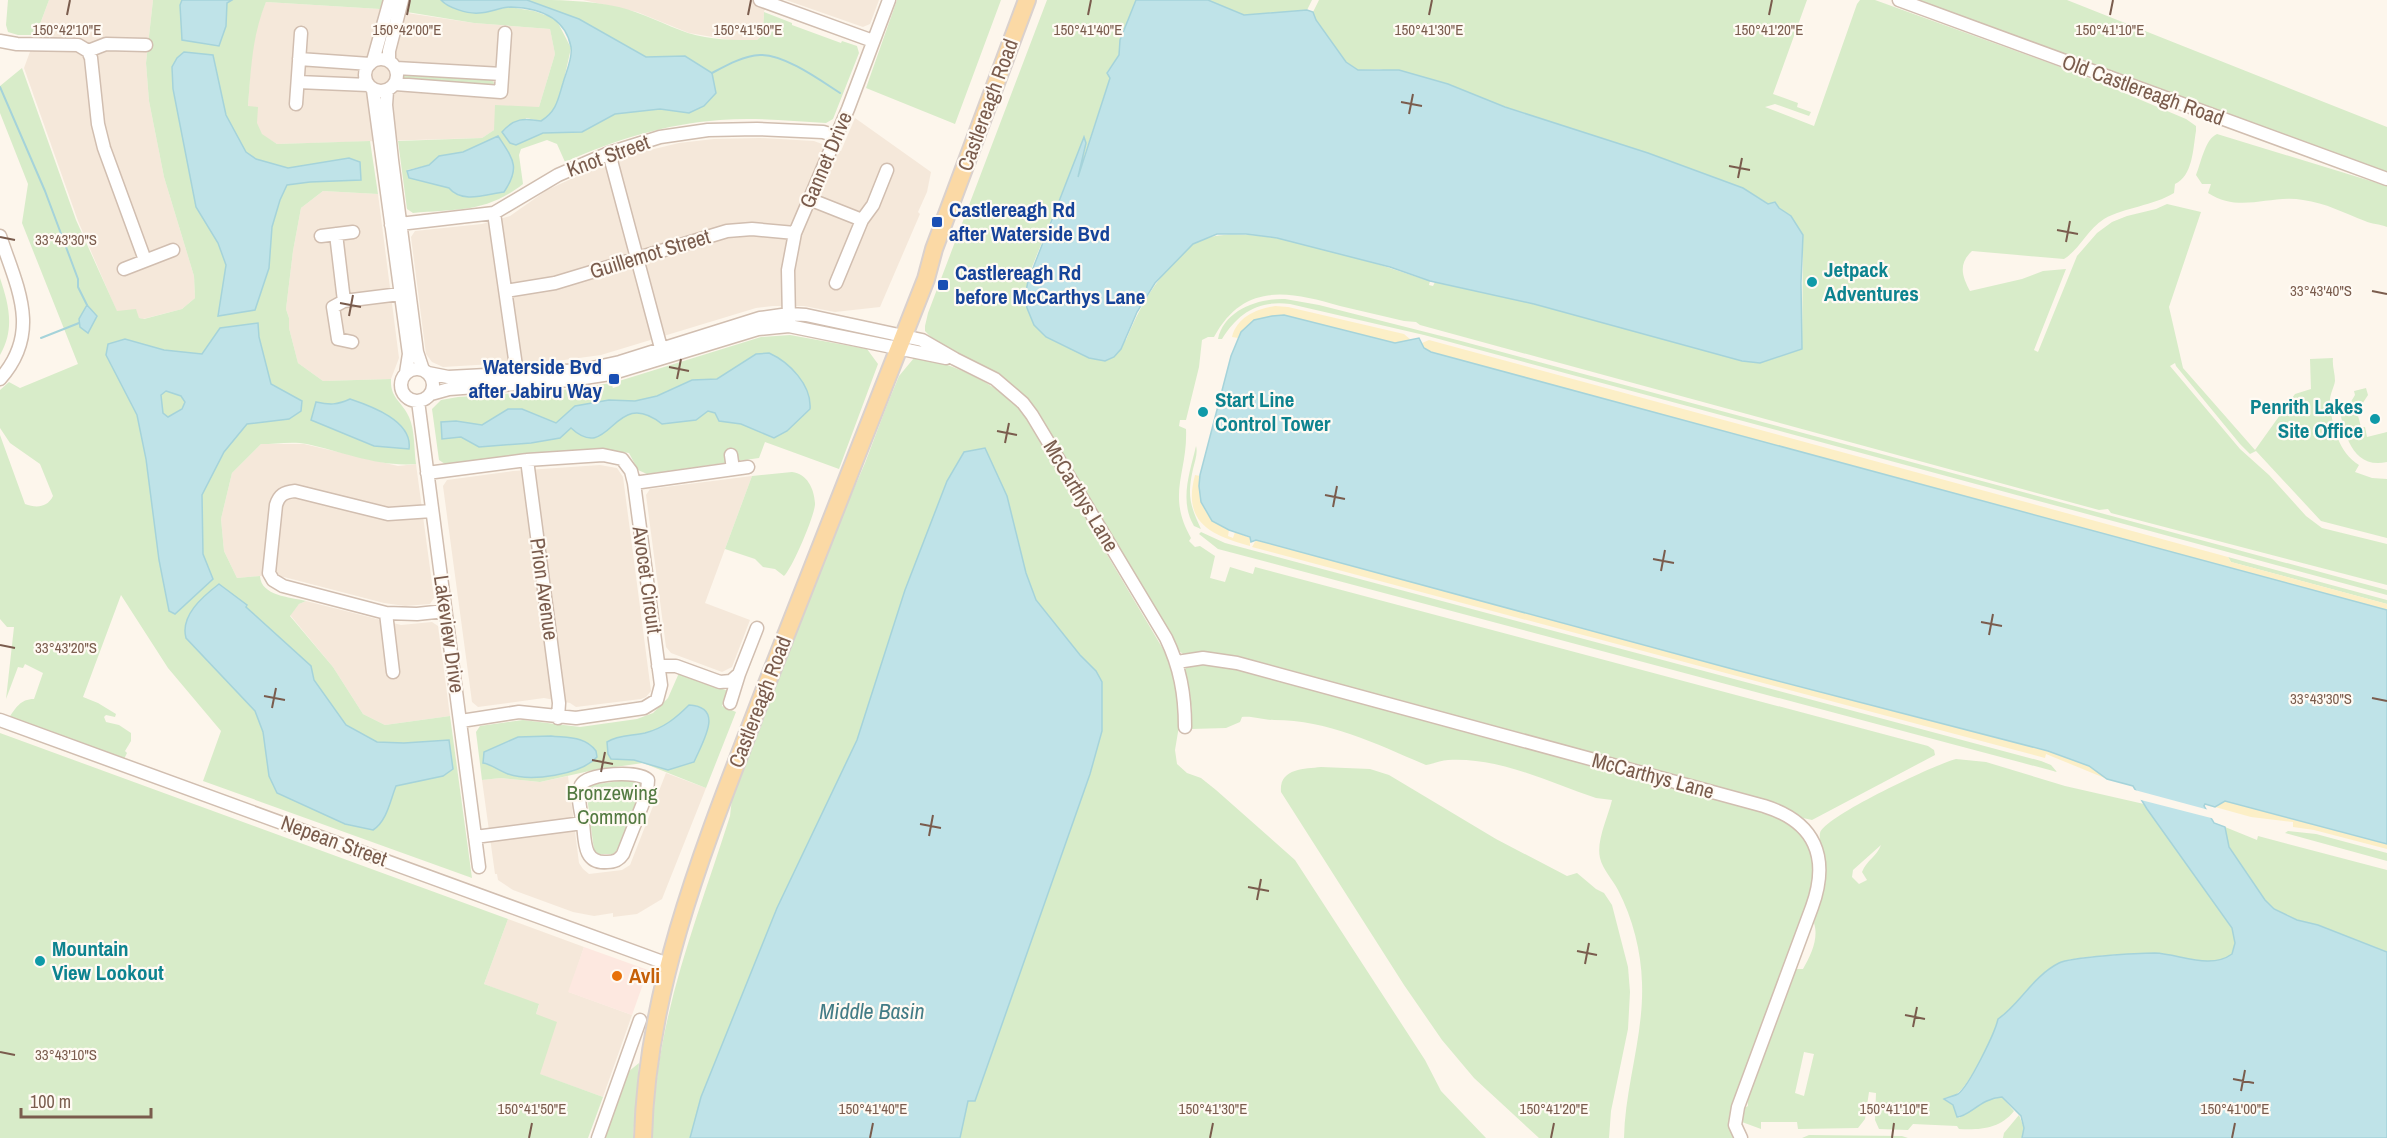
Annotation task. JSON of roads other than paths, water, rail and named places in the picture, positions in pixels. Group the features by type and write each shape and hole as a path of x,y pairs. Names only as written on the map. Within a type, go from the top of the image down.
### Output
{"main road":[{"name":"Castlereagh Road","path":"643,1138 650,1057 669,964 685,907 722,803 926,279 934,249 1027,0"},
{"name":"Castlereagh Road","path":"926,279 944,251 1038,0"}],"street":[{"path":"390,0 371,63 365,74 386,159 396,224 405,294 409,354 406,373 402,381 402,391 409,398 418,401 431,394 449,389 571,380 609,374 789,320"},
{"path":"386,159 386,105 391,87 398,79 389,51 402,0"},
{"path":"760,0 784,4 873,41"},
{"name":"Gannet Drive","path":"789,320 788,270 795,233 889,0"},
{"name":"Old Castlereagh Road","path":"1899,0 2387,179"},
{"path":"296,104 301,33"},
{"path":"298,82 501,92 505,33"},
{"path":"0,41 17,44 78,45 88,51 91,58 98,124 104,148 145,260"},
{"path":"88,51 106,44 146,45"},
{"path":"299,59 371,63 378,59 393,64 502,74"},
{"name":"Knot Street","path":"396,224 494,213 544,182 609,153 660,137 708,130 757,129 823,132 836,136"},
{"path":"609,153 661,348"},
{"path":"836,283 862,220 873,205 887,170"},
{"path":"809,199 862,220"},
{"path":"494,213 517,373"},
{"name":"Guillemot Street","path":"506,291 555,283 727,231 752,229 795,233"},
{"path":"321,236 353,232"},
{"path":"336,234 344,301"},
{"path":"0,236 22,302 24,324 17,355 0,379"},
{"path":"124,269 173,250"},
{"path":"352,342 338,339 333,307 344,301 405,294"},
{"path":"405,294 417,352 434,384 431,394"},
{"path":"406,373 414,369 448,377 583,370 620,362 760,318 789,320"},
{"name":"McCarthys Lane","path":"789,320 901,342 955,359 995,379 1023,403 1166,638 1177,662 1183,686 1185,727"},
{"name":"Lakeview Drive","path":"418,401 479,867"},
{"name":"Avocet Circuit","path":"427,473 527,460 603,455 622,459 627,464 634,483 658,666 660,693 652,705 576,718 558,718 519,712 461,721"},
{"path":"730,455 733,469"},
{"name":"Prion Avenue","path":"527,460 559,703 558,718"},
{"path":"634,483 747,467"},
{"path":"432,511 401,514 375,512 295,491 287,492 278,497 276,505 269,573 273,580 283,586 386,613 417,614 445,611"},
{"path":"386,613 393,672"},
{"path":"730,703 757,628"},
{"name":"McCarthys Lane","path":"1177,662 1203,658 1237,663 1764,806 1784,813 1799,823 1812,840 1819,859 1817,893 1738,1107 1736,1125 1741,1138"},
{"path":"658,666 676,666 720,682 730,681 739,675"},
{"name":"Nepean Street","path":"0,720 669,964"},
{"path":"632,773 642,775 648,780 647,793 619,859 599,863 590,859 583,823 579,792 587,780 632,773"},
{"path":"475,837 583,823"},
{"path":"598,1138 640,1020"}],"water":[{"path":"182,0 232,0 227,3 226,26 219,46 182,40 180,5"},
{"path":"441,0 527,0 579,19 646,57 685,56 712,73 716,93 704,106 689,113 660,109 615,114 582,132 543,133 516,145 510,143 502,132 511,124 524,119 541,121 554,109 570,60 571,47 568,36 556,21 531,9 511,7 483,13 469,13 453,8"},
{"path":"1136,0 1208,0 1244,15 1307,10 1313,12 1316,20 1346,62 1358,70 1399,70 1448,84 1505,107 1648,153 1743,188 1768,204 1775,202 1779,208 1791,216 1803,235 1802,349 1760,363 1742,361 1534,304 1430,281 1390,267 1277,238 1246,234 1217,234 1193,244 1155,283 1137,312 1121,349 1114,357 1105,361 1089,358 1046,337 1034,325 1027,308 1025,296 1028,281 1084,137 1086,143 1078,177 1110,78 1107,73 1119,55 1120,40"},
{"path":"184,52 213,55 226,115 246,152 256,159 288,168 349,158 360,162 361,180 287,185 272,227 269,268 255,310 218,316 226,265 218,243 196,207 173,89 172,67"},
{"path":"498,136 511,157 514,169 504,192 483,196 461,196 449,188 409,178 407,171 429,165 439,156 463,152"},
{"path":"87,305 97,316 88,333 80,327 79,319"},
{"path":"1284,315 1395,343 1419,338 1424,348 1431,352 2387,610 2387,844 2225,801 2215,807 2205,804 2204,806 2214,823 2225,827 2229,847 2265,900 2274,909 2297,920 2318,925 2387,952 2387,1138 2022,1138 2024,1128 2021,1116 2002,1097 1988,1101 1957,1117 1953,1105 1944,1099 1958,1094 1963,1089 1987,1047 1998,1019 2041,975 2059,963 2090,957 2155,953 2214,961 2232,954 2235,943 2232,928 2133,786 2107,779 2089,766 2048,751 1736,670 1256,540 1251,542 1250,537 1212,521 1201,502 1200,475 1231,356 1241,332 1254,320"},
{"path":"258,323 259,337 271,384 302,401 301,411 289,419 247,424 224,452 202,495 203,554 213,579 175,614 169,611 159,560 146,459 137,415 106,355 108,344 125,339 164,350 202,354 220,328","holes":["166,391 181,396 185,402 182,409 168,417 163,413 161,395"]},
{"path":"769,353 784,362 798,375 810,400 810,409 787,431 774,438 741,424 719,421 715,413 708,411 696,420 662,424 646,414 633,413 595,437 584,437 571,428 560,438 531,443 479,447 461,437 442,439 441,422 456,421 482,425 508,409 522,409 556,423 575,406 609,400 635,401 657,396 692,380 717,379 756,354"},
{"path":"350,399 389,416 398,423 408,439 409,449 374,446 311,420 316,402 333,404"},
{"name":"Middle Basin","path":"985,448 1007,496 1026,573 1036,600 1080,655 1096,671 1102,682 1102,731 1090,774 975,1101 968,1101 960,1138 690,1138 701,1097 777,908 857,740 905,590 947,481 964,452"},
{"path":"219,584 247,605 246,607 311,666 314,680 346,725 377,742 449,740 453,769 443,776 396,786 385,816 373,830 345,824 277,793 269,776 263,732 255,711 186,638 186,622 189,615 200,601"},
{"path":"689,705 700,707 709,718 706,735 694,762 668,770 634,760 611,759 607,742 658,728"},
{"path":"551,736 581,740 592,746 597,757 579,768 542,777 508,774 483,763 484,752 518,737"}],"waterway":[{"path":"712,73 747,57 770,56 791,63 840,93"},
{"path":"0,87 45,191 78,279 78,287 87,305"},
{"path":"41,338 79,323"}],"place":[{"name":"Castlereagh Rd after Waterside Bvd","path":"937,222"},
{"name":"Jetpack Adventures","path":"1812,282"},
{"name":"Castlereagh Rd before McCarthys Lane","path":"943,285"},
{"name":"Waterside Bvd after Jabiru Way","path":"614,379"},
{"name":"Start Line Control Tower","path":"1203,412"},
{"name":"Penrith Lakes Site Office","path":"2375,419"},
{"name":"Mountain View Lookout","path":"40,961"},
{"name":"Avli","path":"617,976"}],"park label":[{"name":"Bronzewing Common","path":"612,805"}]}
